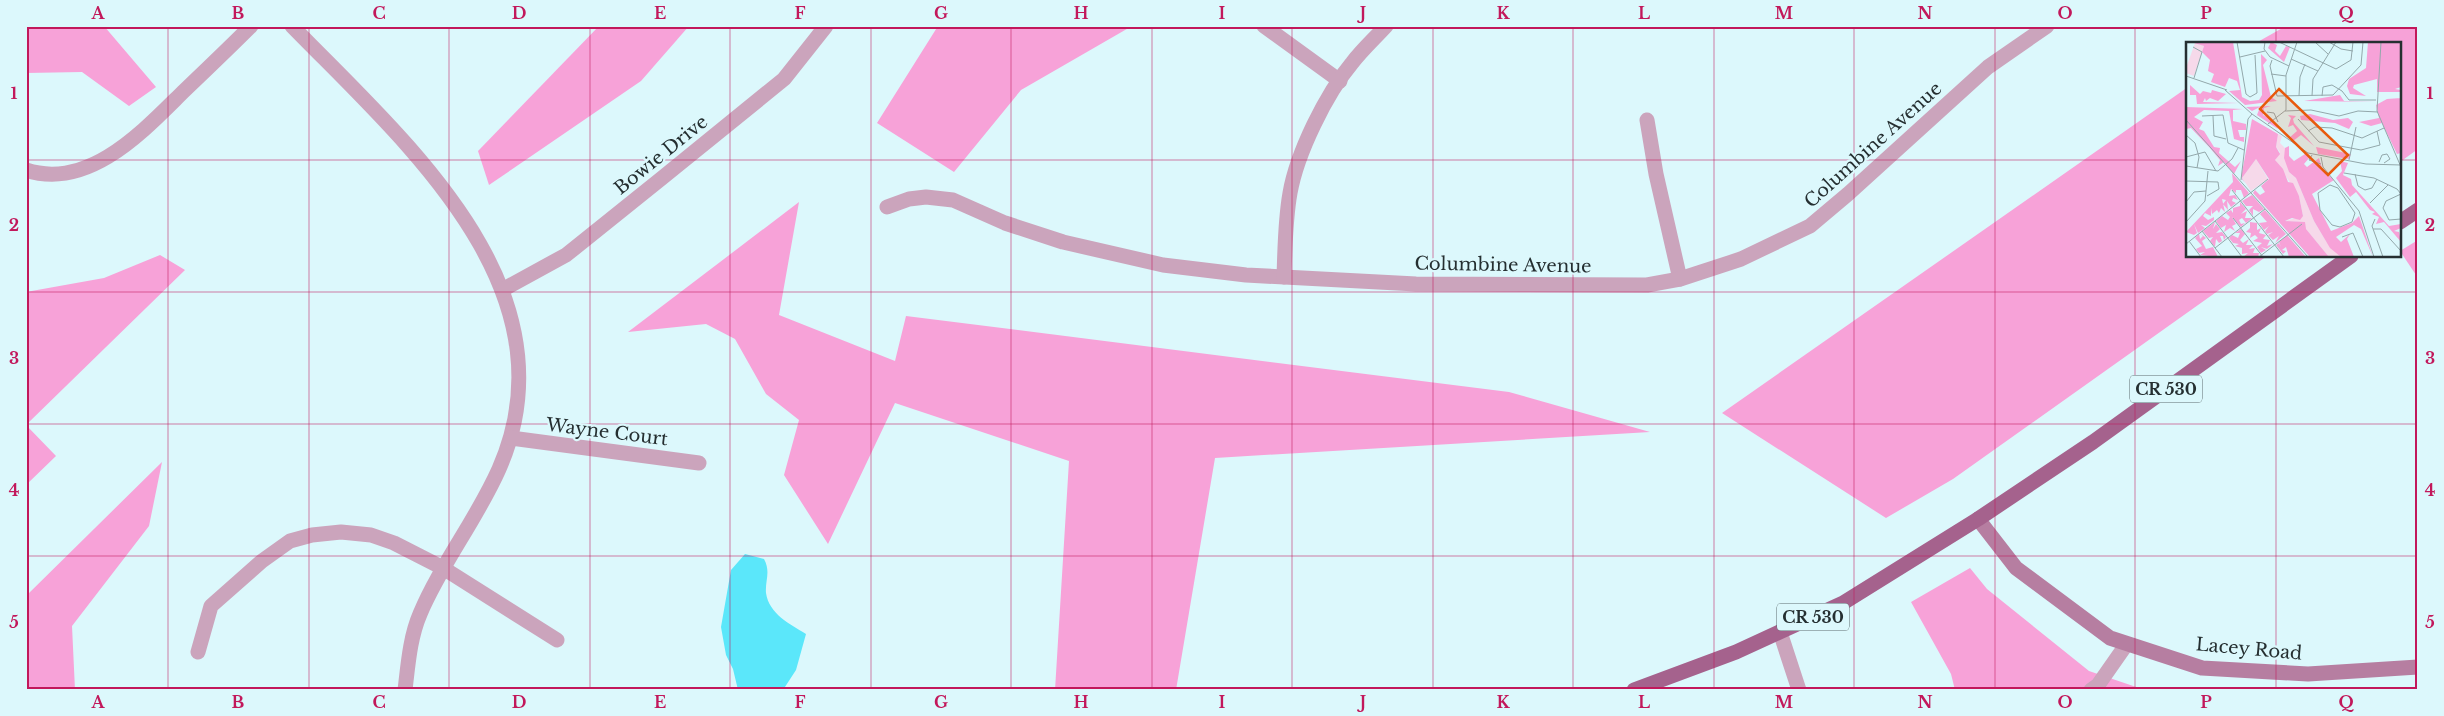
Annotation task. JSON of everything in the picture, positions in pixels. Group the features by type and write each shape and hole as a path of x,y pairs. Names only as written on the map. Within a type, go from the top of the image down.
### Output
{"main road":[{"path":"2402,221 2418,210"},
{"name":"CR 530","path":"1634,690 1727,656 1844,603 1978,519 2093,442 2348,258"},
{"name":"Lacey Road","path":"1978,519 2016,568 2110,638 2126,644 2202,668 2308,674 2418,667"}],"street":[{"path":"26,170 57,173 80,169 98,162 122,148 146,128 251,26"},
{"path":"292,26 396,133 435,178 473,231 495,272 514,334 517,357 515,419 511,438 498,471 443,568 419,616 410,651 405,690"},
{"name":"Bowie Drive","path":"502,290 566,255 670,172 784,79 826,26"},
{"path":"1264,26 1340,81"},
{"path":"1284,277 1286,223 1290,192 1297,162 1328,99 1352,63 1386,26"},
{"name":"Columbine Avenue","path":"887,207 909,198 926,196 953,200 1005,223 1063,242 1163,266 1284,277 1416,284 1638,285 1680,279 1742,259 1810,226 1988,67 2047,26"},
{"path":"1647,120 1656,174 1680,279"},
{"name":"Wayne Court","path":"511,438 699,463"},
{"path":"198,652 211,606 262,561 290,541 312,535 341,532 372,535 394,543 443,568 557,640"},
{"path":"1780,632 1799,690"},
{"path":"2091,690 2098,685 2126,644"}],"shaded area":[{"path":"26,26 104,26 156,87 129,106 82,72 26,73"},
{"path":"599,26 689,26 641,81 489,185 478,151"},
{"path":"938,26 1132,26 1021,90 954,172 877,123"},
{"path":"2286,26 2418,26 2418,149 2402,161 2402,42 2258,42"},
{"path":"2186,88 2186,258 2264,258 1953,479 1886,518 1722,413"},
{"path":"799,202 779,315 895,361 906,316 1509,392 1650,432 1215,458 1176,690 1055,690 1069,461 895,403 828,544 784,475 799,420 766,394 735,339 706,324 628,332"},
{"path":"2418,240 2418,278 2402,254 2402,250"},
{"path":"160,255 185,270 26,425 26,292 104,278"},
{"path":"26,425 56,456 26,485"},
{"path":"162,462 149,526 72,626 75,690 26,690 26,596"},
{"path":"1970,568 1987,589 2089,671 2145,690 1955,690 1951,674 1911,602"}],"water":[{"path":"745,554 764,559 767,572 766,593 771,607 781,618 806,634 796,670 783,690 738,690 733,669 726,655 721,627 731,570"}]}
